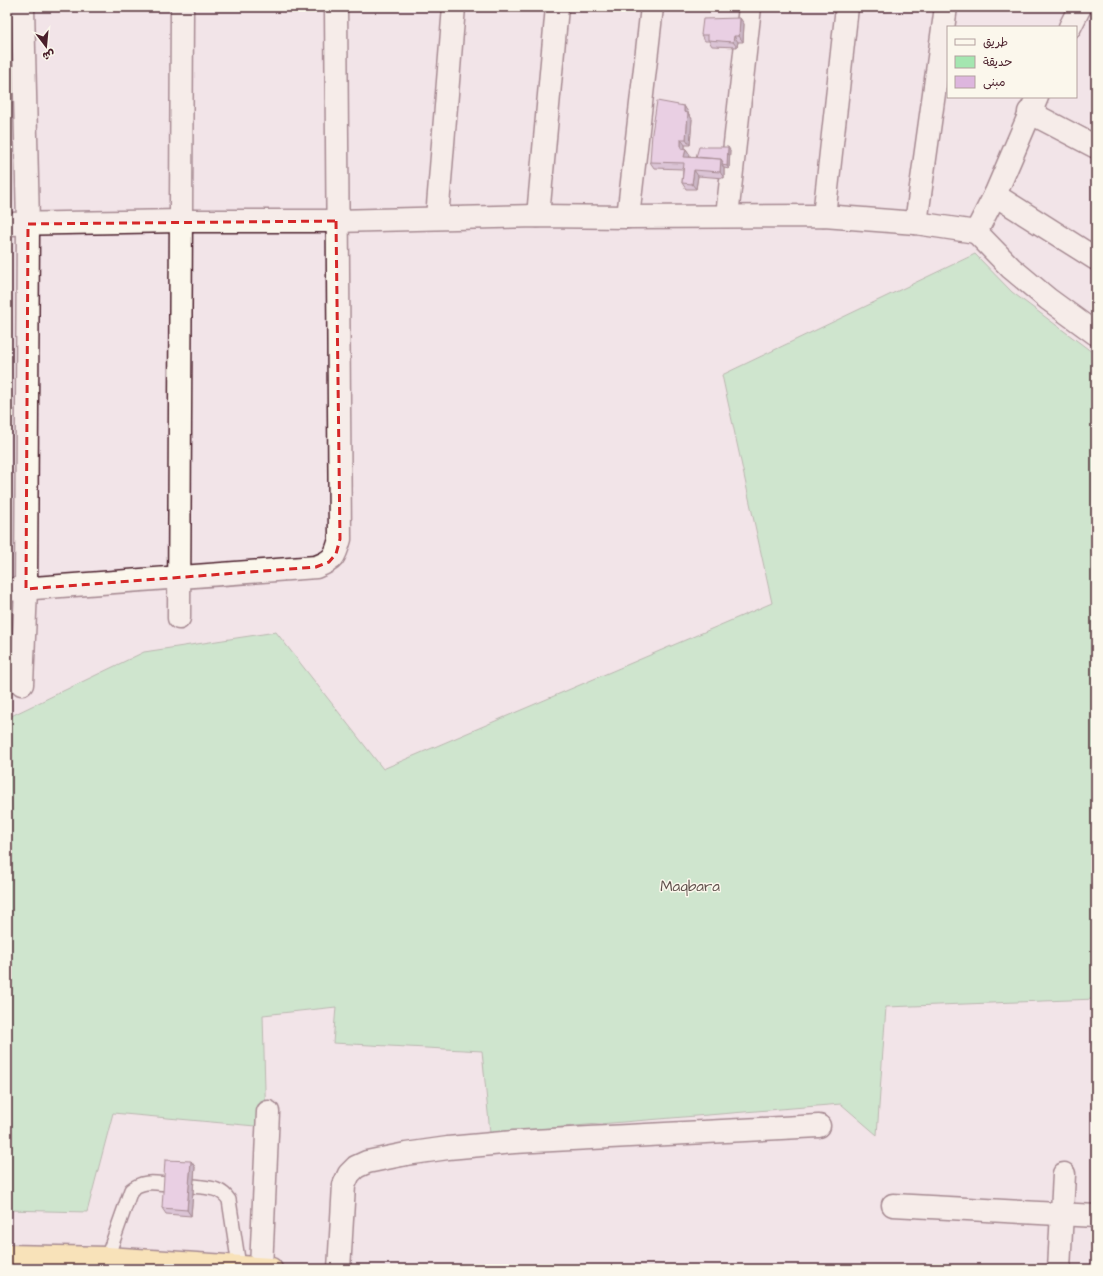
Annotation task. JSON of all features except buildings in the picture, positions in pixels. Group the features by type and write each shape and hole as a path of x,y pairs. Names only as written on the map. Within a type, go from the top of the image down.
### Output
{"highway":[{"path":"7,1256 107,1258 266,1268"}],"street":[{"path":"22,684 17,590 28,224 23,7"},
{"path":"179,618 182,7"},
{"path":"17,590 316,567 329,562 336,554 340,539 336,221 336,7"},
{"path":"437,218 454,7"},
{"path":"538,216 557,7"},
{"path":"628,217 652,7"},
{"path":"727,216 750,7"},
{"path":"824,216 847,7"},
{"path":"916,223 946,7"},
{"path":"1070,26 1080,7"},
{"path":"1088,7 1096,11"},
{"path":"976,232 995,195 1033,104 1096,147"},
{"path":"995,195 1096,259"},
{"path":"7,224 181,221 336,221 538,216 824,216 916,223 976,232 1011,268 1048,299 1096,334"},
{"path":"266,1268 268,1112"},
{"path":"339,1269 344,1185 349,1174 356,1167 367,1162 406,1154 448,1148 514,1142 819,1126"},
{"path":"1059,1269 1064,1174"},
{"path":"892,1205 1096,1216"}],"lane":[{"path":"107,1258 132,1190 137,1185 144,1183 168,1184"},
{"path":"194,1186 218,1189 225,1193 229,1200 239,1266"}],"highlighted area":[{"path":"336,221 340,539 336,554 329,562 316,567 26,589 28,224"}],"green space":[{"name":"Maqbara","path":"975,254 1012,292 1096,355 1096,999 886,1007 877,1135 841,1104 490,1133 482,1051 333,1043 336,1007 263,1015 266,1127 113,1113 87,1212 7,1210 7,718 144,652 276,632 383,769 772,603 722,375"}]}
